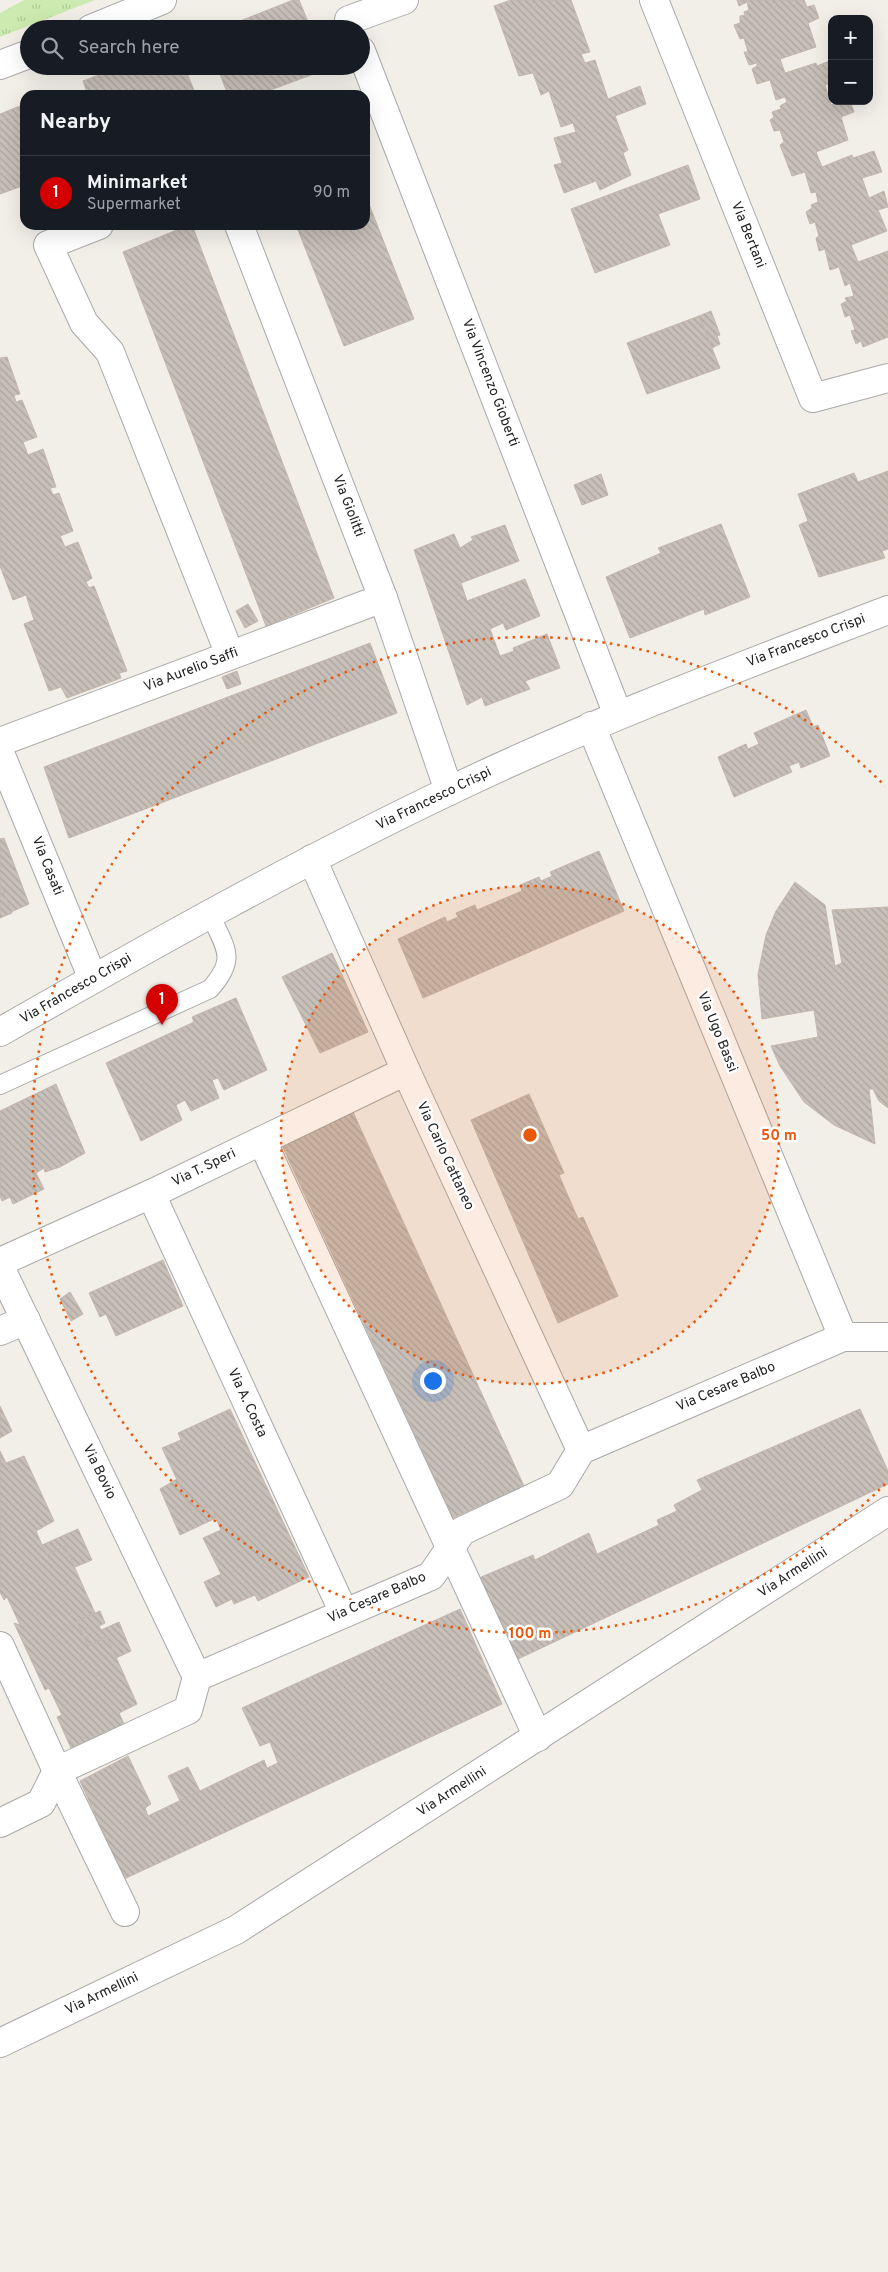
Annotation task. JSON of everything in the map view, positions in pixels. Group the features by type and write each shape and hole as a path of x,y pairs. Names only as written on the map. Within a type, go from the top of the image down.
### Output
{"street":[{"path":"113,20 162,0"},
{"path":"348,16 404,0"},
{"name":"Via Bertani","path":"654,0 813,398 888,378"},
{"path":"0,66 20,58"},
{"name":"Via Vincenzo Gioberti","path":"370,73 618,715"},
{"path":"86,230 48,245 84,323 110,352 230,655"},
{"name":"Via Giolitti","path":"241,230 383,598 449,791"},
{"name":"Via Aurelio Saffi","path":"0,742 383,598"},
{"name":"Via Francesco Crispi","path":"0,1032 93,978 312,859 449,791 591,726 888,610"},
{"name":"Via Ugo Bassi","path":"591,726 843,1337"},
{"name":"Via Casati","path":"0,753 8,795 93,978"},
{"name":"Via Carlo Cattaneo","path":"312,859 406,1071 582,1450"},
{"name":"Via T. Speri","path":"0,1262 151,1194 406,1071"},
{"path":"262,1140 538,1737"},
{"name":"Via A. Costa","path":"151,1194 344,1613"},
{"name":"Via Bovio","path":"0,1267 197,1677"},
{"path":"0,1331 26,1320"},
{"path":"843,1337 888,1337"},
{"name":"Via Cesare Balbo","path":"197,1677 431,1576 462,1531 560,1486 582,1450 843,1337"},
{"name":"Via Armellini","path":"0,2043 236,1930 888,1511"},
{"path":"0,1646 57,1771 125,1912"},
{"path":"0,1823 41,1803 57,1771 188,1710 197,1677"}],"lane":[{"path":"0,1085 210,989 222,976 228,955 210,914"}],"green space":[{"path":"24,0 95,0 44,20 20,20 20,29 0,37 0,13"}],"building":[{"path":"293,0 299,0 307,20 243,20"},
{"path":"511,0 571,0 590,52 581,54 585,63 595,60 608,99 640,86 646,104 615,116 628,150 623,153 631,175 600,190 596,181 564,193 554,165 562,163 554,138 576,132 573,123 561,127 549,91 541,95 533,73 519,76 494,6"},
{"path":"737,0 804,0 807,7 814,5 819,18 808,23 816,47 780,59 785,73 816,63 817,66 828,62 828,84 825,85 828,105 851,105 854,112 841,117 848,140 816,152 822,167 852,155 853,158 874,151 882,172 862,178 869,198 884,191 888,207 878,210 887,231 851,245 858,262 888,251 888,337 863,347 861,341 856,344 851,331 855,330 850,315 845,317 841,304 847,301 845,298 854,296 850,283 845,286 839,267 830,270 825,249 819,251 816,238 819,236 815,222 810,224 806,212 812,208 811,205 818,202 816,192 811,193 805,172 792,176 780,145 784,142 780,130 774,131 770,120 774,117 772,112 781,109 780,106 787,102 785,97 776,100 770,80 757,84 752,69 757,66 757,63 749,65 744,52 748,52 744,38 740,39 734,25 740,23 740,16 745,15 744,12 749,10 747,2 739,6"},
{"path":"99,75 188,75 194,90 86,90 83,81"},
{"path":"220,75 311,75 270,90 226,90"},
{"path":"20,106 20,187 0,194 0,114"},
{"path":"688,165 700,199 658,214 670,245 595,273 571,209"},
{"path":"370,207 414,319 344,346 298,230 370,230"},
{"path":"177,230 194,230 334,598 266,626 123,252"},
{"path":"711,311 720,335 717,336 720,344 712,348 699,316"},
{"path":"699,316 720,368 647,394 627,343"},
{"path":"7,357 20,394 14,395 16,402 22,400 37,437 23,442 28,455 43,449 56,487 50,488 53,495 59,493 73,531 60,536 65,547 78,542 92,578 86,582 89,588 94,586 127,671 119,673 121,678 67,698 61,687 49,691 24,624 34,620 26,595 13,600 0,566 0,358"},
{"path":"888,471 888,549 882,551 885,558 819,577 799,525 808,521 798,494 854,473 858,482"},
{"path":"601,474 608,495 582,505 574,485"},
{"path":"721,524 750,597 705,615 704,609 630,638 606,577 661,553 658,548"},
{"path":"505,525 519,561 461,583 467,601 525,579 540,616 506,630 503,623 490,629 500,656 514,651 513,648 547,634 560,668 525,681 530,689 485,706 482,697 467,705 414,550 454,534 460,548 473,540 471,537"},
{"path":"248,604 258,621 245,628 236,611"},
{"path":"370,643 397,713 69,838 44,767"},
{"path":"237,671 241,684 227,689 222,677"},
{"path":"806,710 813,727 818,725 830,756 801,768 799,762 789,766 792,772 734,797 718,757 746,744 748,749 759,744 754,733"},
{"path":"4,838 29,904 11,912 0,883 0,839"},
{"path":"599,851 624,911 423,998 398,939 445,917 447,922 458,917 456,913 475,905 477,910 522,891 520,885 539,877 541,881 552,876 550,872"},
{"path":"795,882 825,905 835,966 842,963 832,910 888,907 888,1108 879,1101 873,1089 869,1089 875,1144 834,1125 804,1102 780,1066 771,1046 818,1037 814,1010 762,1019 758,974 766,935 776,911"},
{"path":"0,883 12,913 0,918"},
{"path":"332,953 368,1032 320,1053 282,977"},
{"path":"236,998 267,1070 224,1090 218,1078 212,1080 219,1098 191,1111 185,1100 176,1105 182,1120 141,1141 106,1063 194,1022 192,1017"},
{"path":"56,1084 85,1153 60,1167 45,1172 44,1168 36,1173 44,1189 13,1204 10,1197 2,1201 0,1196 0,1111"},
{"path":"529,1094 564,1173 559,1175 578,1219 583,1217 618,1296 558,1323 471,1120"},
{"path":"352,1110 524,1486 453,1518 281,1143"},
{"path":"163,1260 183,1306 116,1336 106,1314 100,1317 89,1293"},
{"path":"70,1292 83,1314 71,1321 60,1299"},
{"path":"0,1406 12,1431 0,1438"},
{"path":"230,1409 309,1577 258,1601 255,1595 234,1604 232,1599 216,1607 204,1582 221,1574 203,1538 221,1530 210,1505 193,1513 162,1448 181,1440 178,1433"},
{"path":"860,1409 888,1471 888,1484 516,1660 479,1578 533,1555 535,1560 589,1533 597,1554 659,1525 657,1520 677,1511 674,1505 702,1490 697,1480"},
{"path":"0,1451 6,1463 24,1456 54,1521 36,1531 42,1545 47,1555 65,1546 95,1613 77,1621 88,1646 107,1637 137,1704 119,1713 124,1724 71,1748 57,1717 62,1715 49,1688 45,1690 14,1623 20,1625 7,1597 4,1600 0,1592"},
{"path":"177,1479 193,1513 210,1505 216,1518 180,1535 160,1489"},
{"path":"78,1529 92,1560 75,1567 65,1546 47,1555 42,1545"},
{"path":"460,1609 502,1704 124,1879 80,1781 128,1756 151,1804 145,1808 148,1816 264,1760 267,1768 278,1763 270,1742 260,1746 242,1708"},
{"path":"100,1611 105,1623 99,1626 101,1630 119,1622 131,1651 116,1658 107,1637 88,1646 77,1621"},
{"path":"188,1767 200,1791 180,1801 168,1776"}],"place":[{"name":"Minimarket","path":"162,1025"}]}
